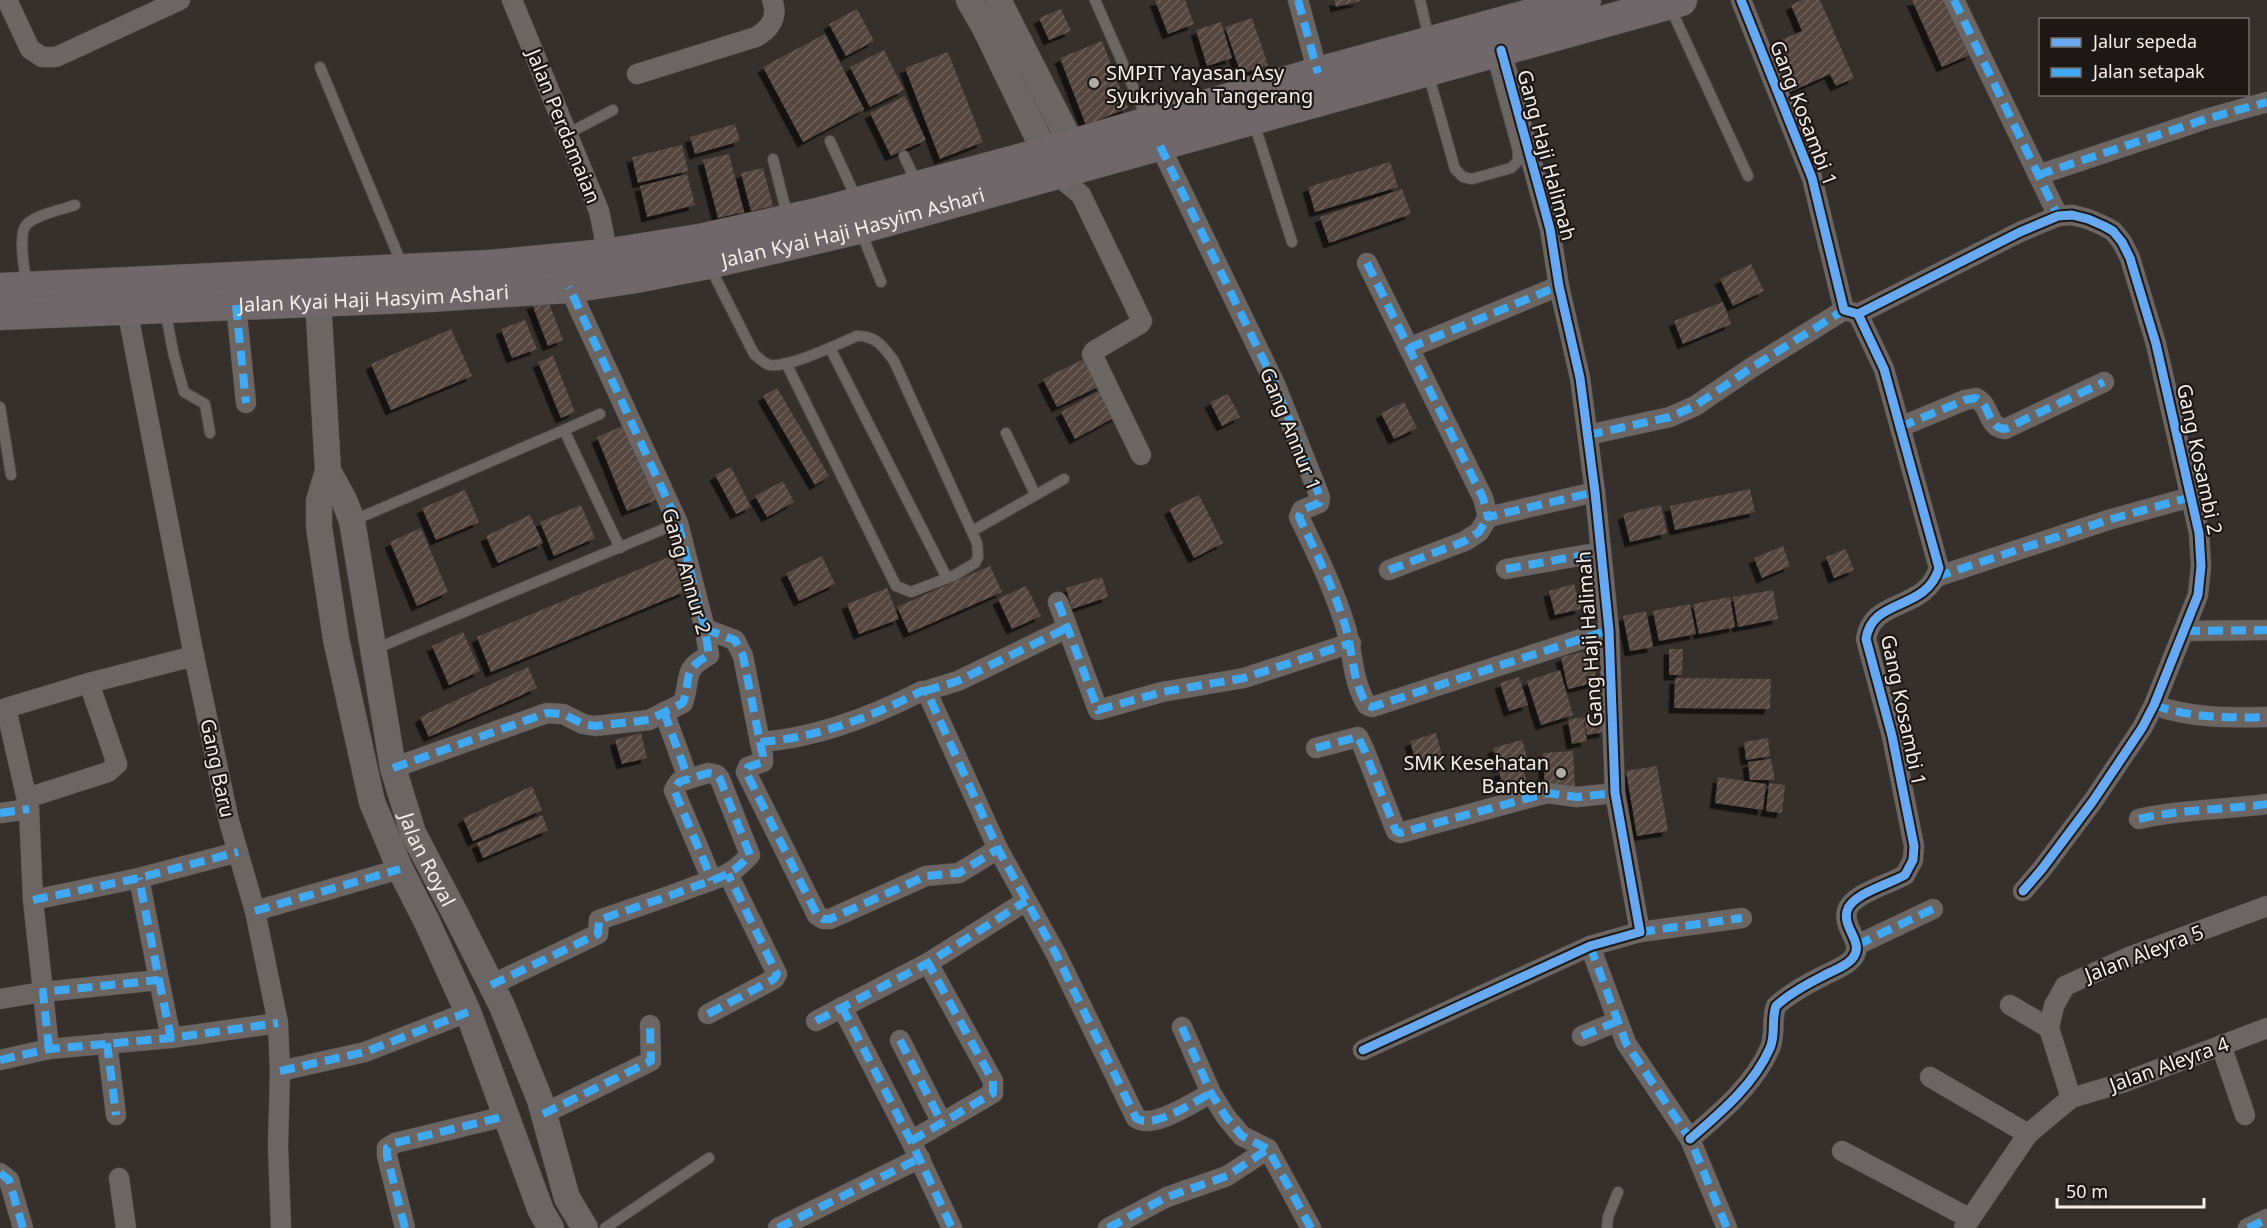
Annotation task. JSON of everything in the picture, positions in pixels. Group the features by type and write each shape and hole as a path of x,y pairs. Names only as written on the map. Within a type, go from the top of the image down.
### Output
{"main road":[{"name":"Jalan Kyai Haji Hasyim Ashari","path":"1155,134 1253,119 1585,0"},
{"name":"Jalan Kyai Haji Hasyim Ashari","path":"13,288 569,287 630,278 708,264 859,216 1067,167 1318,72 1428,56 1496,51 1675,2"},
{"name":"Jalan Kyai Haji Hasyim Ashari","path":"0,314 236,305 404,270 605,255 699,240 788,221 859,216 918,187 1067,167"}],"street":[{"path":"7,0 30,49 42,57 56,57 180,0"},
{"name":"Jalan Perdamaian","path":"512,0 599,211 605,255"},
{"path":"637,74 756,37 765,32 773,22 775,14 772,0"},
{"path":"969,0 1067,167"},
{"path":"998,0 1067,167 1142,321 1092,354 1141,455"},
{"path":"1298,0 1318,72"},
{"name":"Gang Kosambi 1","path":"1741,0 1812,178 1851,312 1884,369 1937,559 1936,578 1926,591 1876,616 1868,627 1866,639 1892,736 1914,846 1913,860 1905,875 1859,897 1849,906 1846,918 1857,945"},
{"path":"1588,435 1670,417 1695,406 1851,312 2058,216 1954,0"},
{"name":"Gang Haji Halimah","path":"1496,51 1550,229 1559,286 1580,378 1596,492 1609,630 1615,793 1640,932"},
{"path":"2038,175 2206,119 2267,102"},
{"name":"Gang Annur 1","path":"1155,134 1275,384 1318,492 1319,502 1302,510 1299,517 1336,597 1351,642 1351,655 1367,705 1371,707 1609,630"},
{"name":"Gang Kosambi 2","path":"2023,891 2093,801 2142,728 2185,632 2198,595 2201,566 2199,533 2156,344 2130,258 2113,231 2088,219 2072,215 2058,216"},
{"path":"1367,263 1483,498 1488,517 1479,532 1465,541 1389,570"},
{"path":"1409,348 1559,286"},
{"name":"Gang Annur 2","path":"393,768 547,712 563,714 583,724 596,726 649,720 683,703 692,666 709,655 705,628 678,523 569,287"},
{"name":"Jalan Royal","path":"317,288 328,471 320,501 319,527 336,639 372,802 400,869 468,1012 541,1211 551,1228"},
{"path":"236,305 246,403"},
{"name":"Gang Baru","path":"127,309 194,656 229,820 255,911 278,1023 281,1228"},
{"path":"1900,427 1965,400 1976,398 1983,402 1993,423 2000,429 2005,429 2104,382"},
{"name":"Jalan Royal","path":"328,471 344,500 352,521 393,768 412,833 506,1017 543,1113 567,1198 585,1228"},
{"path":"1488,517 1596,492"},
{"path":"1936,578 2108,520 2191,497"},
{"path":"1506,569 1601,552"},
{"path":"1058,602 1095,706 1100,710 1162,692 1244,678 1351,642"},
{"path":"705,628 735,640 743,656 763,756 762,762 748,767 746,772 818,915 823,919 830,919 926,876 959,873 998,849"},
{"path":"760,742 791,740 866,718 925,691 958,681 1067,628"},
{"path":"2185,632 2267,630"},
{"path":"49,1049 33,900 28,804 6,708 89,683 194,656"},
{"path":"0,813 108,772 117,764 89,683"},
{"path":"925,691 932,700 998,849 1056,954 1136,1118 1141,1122 1151,1122 1172,1114 1211,1093"},
{"path":"2154,705 2172,711 2227,718 2267,717"},
{"path":"664,712 688,778"},
{"path":"1316,748 1358,738 1396,831 1400,833 1547,793 1577,797 1615,793"},
{"path":"491,985 598,934 599,920 720,877 734,870 750,855 720,779 717,775 708,773 679,782 675,786 675,795 720,877 777,974 774,979 708,1014"},
{"path":"2139,819 2198,809 2239,808 2267,804"},
{"path":"33,900 139,878 238,852"},
{"path":"255,911 400,869"},
{"path":"139,878 171,1038"},
{"path":"816,1021 928,963 1026,900"},
{"name":"Jalan Aleyra 5","path":"2049,1028 2054,1006 2065,986 2129,957 2267,906"},
{"path":"1690,1139 1751,1079 1771,1047 1776,1006 1805,985 1849,962 1854,957 1857,945 1933,909"},
{"path":"1363,1050 1590,946 1640,932 1742,918"},
{"path":"1590,946 1626,1043 1690,1139 1727,1228"},
{"path":"778,1228 915,1150 942,1123 993,1093 993,1081 928,963"},
{"path":"0,999 43,992 159,980"},
{"path":"1842,1151 1967,1223 2028,1134 2071,1098 2049,1028 2010,1005"},
{"path":"842,1007 952,1228"},
{"path":"280,1071 364,1052 468,1012"},
{"path":"1582,1036 1618,1021"},
{"path":"0,1060 49,1049 171,1038 278,1023"},
{"path":"543,1113 651,1061 650,1025"},
{"path":"1182,1027 1211,1093 1226,1117 1242,1136 1268,1149 1311,1228"},
{"name":"Jalan Aleyra 4","path":"2071,1098 2122,1083 2267,1028"},
{"path":"900,1040 942,1123"},
{"path":"107,1043 116,1115"},
{"path":"2221,1045 2245,1114"},
{"path":"1930,1077 2028,1134"},
{"path":"405,1228 387,1148 395,1143 506,1116"},
{"path":"1108,1228 1167,1197 1227,1176 1268,1149"},
{"path":"0,1173 9,1180 23,1228"},
{"path":"119,1178 126,1228"},
{"path":"2248,1228 2267,1219"}],"lane":[{"path":"1095,0 1155,134"},
{"path":"1420,0 1428,56 1455,169 1462,177 1472,179 1511,168 1518,161 1518,151 1496,51"},
{"path":"1675,2 1748,176"},
{"path":"320,67 404,270"},
{"path":"567,134 613,110"},
{"path":"1253,119 1292,242"},
{"path":"830,141 881,282"},
{"path":"904,156 918,187"},
{"path":"774,159 788,221"},
{"path":"13,288 24,229 27,224 75,205"},
{"path":"708,264 754,354 770,365 786,363 857,336 866,335 883,346 894,360 972,531 977,543 978,557 975,563 947,578 911,592 896,586 786,363"},
{"path":"165,308 174,356 184,392 206,404 210,433"},
{"path":"830,348 947,578"},
{"path":"0,406 11,475"},
{"path":"352,521 600,414"},
{"path":"564,430 620,548"},
{"path":"1006,433 1035,494"},
{"path":"972,531 1064,479"},
{"path":"375,649 678,523"},
{"path":"605,1228 709,1158"},
{"path":"1607,1228 1608,1217 1618,1192"}],"building":[{"path":"1155,0 1185,0 1194,24 1168,34"},
{"path":"1334,0 1360,0 1360,1 1336,7"},
{"path":"1802,0 1820,0 1854,78 1836,86 1830,74 1790,92 1770,45 1802,31 1791,5"},
{"path":"1912,0 1947,0 1971,54 1942,67"},
{"path":"857,9 874,41 846,56 829,24"},
{"path":"1061,9 1071,31 1049,40 1039,18"},
{"path":"1252,18 1268,65 1241,74 1225,27"},
{"path":"1221,22 1232,58 1207,66 1196,30"},
{"path":"825,34 864,109 803,142 763,67"},
{"name":"SMPIT Yayasan Asy Syukriyyah Tangerang","path":"1102,41 1128,108 1086,125 1060,58"},
{"path":"884,50 904,90 870,107 850,67"},
{"path":"948,52 983,142 940,159 905,68"},
{"path":"905,96 926,140 891,156 870,113"},
{"path":"735,124 740,141 695,154 690,137"},
{"path":"682,145 688,171 638,183 632,157"},
{"path":"729,154 744,212 718,218 703,160"},
{"path":"1390,162 1398,187 1315,212 1308,187"},
{"path":"763,168 773,206 751,211 741,173"},
{"path":"687,174 695,205 647,217 640,186"},
{"path":"1402,189 1411,214 1329,243 1320,217"},
{"path":"1751,264 1764,291 1733,306 1720,279"},
{"path":"547,298 563,340 548,346 532,304"},
{"path":"1723,302 1731,324 1683,344 1674,321"},
{"path":"525,320 537,349 512,358 501,329"},
{"path":"451,329 472,376 391,410 371,364"},
{"path":"553,356 575,412 561,418 538,362"},
{"path":"1088,357 1102,385 1057,407 1043,379"},
{"path":"777,388 829,476 815,485 763,396"},
{"path":"1104,388 1119,415 1075,439 1061,412"},
{"path":"1228,394 1240,417 1222,426 1210,402"},
{"path":"1404,402 1417,428 1394,439 1381,413"},
{"path":"625,425 656,500 627,511 597,437"},
{"path":"731,467 751,507 736,514 715,475"},
{"path":"783,481 794,502 767,517 755,496"},
{"path":"1750,489 1755,512 1675,530 1670,506"},
{"path":"465,490 479,522 436,540 422,508"},
{"path":"1199,495 1223,543 1194,558 1169,509"},
{"path":"581,505 595,538 554,556 540,522"},
{"path":"1661,505 1667,533 1630,542 1623,514"},
{"path":"530,515 543,543 498,563 486,536"},
{"path":"421,528 448,592 417,606 390,542"},
{"path":"1783,546 1790,566 1762,578 1754,558"},
{"path":"1846,549 1854,570 1834,578 1826,557"},
{"path":"671,556 686,591 491,672 477,637"},
{"path":"822,556 835,584 799,601 786,573"},
{"path":"990,566 1002,592 909,633 897,607"},
{"path":"1102,577 1108,597 1072,609 1066,588"},
{"path":"1574,584 1581,609 1555,615 1549,591"},
{"path":"1026,586 1041,616 1012,629 998,599"},
{"path":"887,588 899,619 859,634 847,604"},
{"path":"1773,590 1778,619 1738,627 1733,597"},
{"path":"1730,597 1735,627 1699,634 1693,604"},
{"path":"1690,604 1696,634 1659,641 1653,611"},
{"path":"1646,611 1653,647 1630,651 1623,616"},
{"path":"463,632 480,671 449,685 432,646"},
{"path":"1669,649 1683,649 1682,675 1669,675"},
{"path":"1590,650 1597,682 1568,689 1561,657"},
{"path":"528,667 537,688 429,737 420,717"},
{"path":"1560,670 1573,715 1541,725 1527,681"},
{"path":"1519,677 1528,705 1509,711 1500,683"},
{"path":"1675,678 1771,679 1770,709 1674,708"},
{"path":"1602,714 1605,732 1587,735 1584,718"},
{"path":"1583,717 1587,741 1572,744 1568,720"},
{"path":"641,733 647,758 622,764 615,740"},
{"path":"1436,733 1442,755 1416,763 1410,741"},
{"path":"1768,738 1770,756 1746,760 1744,742"},
{"path":"1522,740 1528,760 1498,768 1493,748"},
{"path":"1573,751 1575,788 1545,789 1543,753"},
{"path":"1771,759 1775,780 1750,780 1748,762"},
{"path":"1522,764 1530,794 1507,801 1499,771"},
{"path":"1657,766 1668,831 1637,836 1626,771"},
{"path":"1718,777 1766,784 1763,810 1715,803"},
{"path":"1769,783 1785,785 1782,813 1766,811"},
{"path":"532,786 542,810 473,841 463,818"},
{"path":"542,815 548,830 483,858 477,843"}],"marked path":[{"path":"1298,0 1318,73"},
{"path":"1954,0 2058,216"},
{"path":"2038,175 2206,119 2267,102"},
{"path":"1160,146 1275,384 1318,492 1319,503 1302,510 1299,517 1340,611 1348,635 1358,686 1367,705 1372,707 1609,630"},
{"path":"1367,263 1483,498 1488,517 1595,492"},
{"path":"1409,348 1559,286"},
{"path":"393,768 547,713 563,714 583,724 595,726 649,720 683,703 691,670 694,665 709,655 705,629 678,523 569,287"},
{"path":"236,305 246,403"},
{"path":"1588,435 1670,417 1695,406 1844,310"},
{"path":"1900,427 1965,400 1976,398 1981,401 1995,425 2005,429 2104,382"},
{"path":"1936,577 2108,520 2191,497"},
{"path":"1389,570 1465,541 1479,532 1488,517"},
{"path":"1506,569 1601,552"},
{"path":"1058,602 1098,710 1162,692 1244,678 1351,643"},
{"path":"925,691 958,681 1067,628"},
{"path":"705,629 735,640 743,656 760,742 823,731 863,718 922,691 927,692 998,849 1056,954 1136,1118 1143,1121 1163,1118 1211,1093"},
{"path":"2185,631 2267,630"},
{"path":"2154,705 2196,715 2267,717"},
{"path":"664,712 688,778"},
{"path":"1316,748 1358,737 1396,831 1400,833 1547,793 1577,797 1615,793"},
{"path":"760,742 763,762 748,767 746,772 817,915 823,919 830,919 926,876 959,873 998,849"},
{"path":"491,985 598,934 599,920 718,878 741,864 750,855 720,779 717,775 708,773 679,782 674,790 712,880"},
{"path":"2139,819 2171,813 2267,804"},
{"path":"0,813 29,809"},
{"path":"33,900 139,878 238,852"},
{"path":"255,911 400,869"},
{"path":"708,1014 774,979 777,974 728,874"},
{"path":"49,1049 43,992 159,980 139,878"},
{"path":"816,1021 928,963 1026,901"},
{"path":"1857,945 1933,909"},
{"path":"1640,932 1742,918"},
{"path":"1590,946 1626,1043 1690,1139 1727,1228"},
{"path":"911,1141 993,1093 993,1081 928,963"},
{"path":"159,980 171,1038"},
{"path":"842,1007 911,1141 952,1228"},
{"path":"280,1071 365,1052 468,1012"},
{"path":"1582,1036 1618,1021"},
{"path":"0,1060 49,1049 171,1038 278,1023"},
{"path":"543,1114 651,1061 650,1025"},
{"path":"1182,1027 1211,1093 1226,1117 1242,1136 1268,1149 1311,1228"},
{"path":"900,1040 942,1123"},
{"path":"107,1043 116,1115"},
{"path":"405,1228 387,1148 395,1143 506,1116"},
{"path":"1108,1228 1167,1197 1227,1176 1268,1149"},
{"path":"778,1228 920,1158"},
{"path":"0,1173 9,1180 23,1228"},
{"path":"2248,1228 2267,1219"}],"cycle path":[{"path":"1690,1139 1735,1098 1755,1074 1772,1043 1776,1006 1799,989 1842,967 1852,959 1856,953 1856,947 1846,918 1850,905 1863,895 1905,875 1913,860 1914,846 1892,736 1866,639 1870,626 1878,616 1923,592 1932,582 1939,568 1884,369 1858,314 1844,310 1812,178 1741,0"},
{"path":"1363,1050 1590,946 1640,932 1615,793 1609,630 1595,492 1580,378 1559,286 1550,229 1501,50"},
{"path":"1858,314 2020,232 2058,216 2072,215 2104,226 2113,231 2122,242 2130,258 2156,344 2199,533 2201,566 2198,595 2154,705 2142,728 2093,801 2023,891"}],"place":[{"name":"SMPIT Yayasan Asy Syukriyyah Tangerang","path":"1094,83"},
{"name":"SMK Kesehatan Banten","path":"1561,773"}]}
